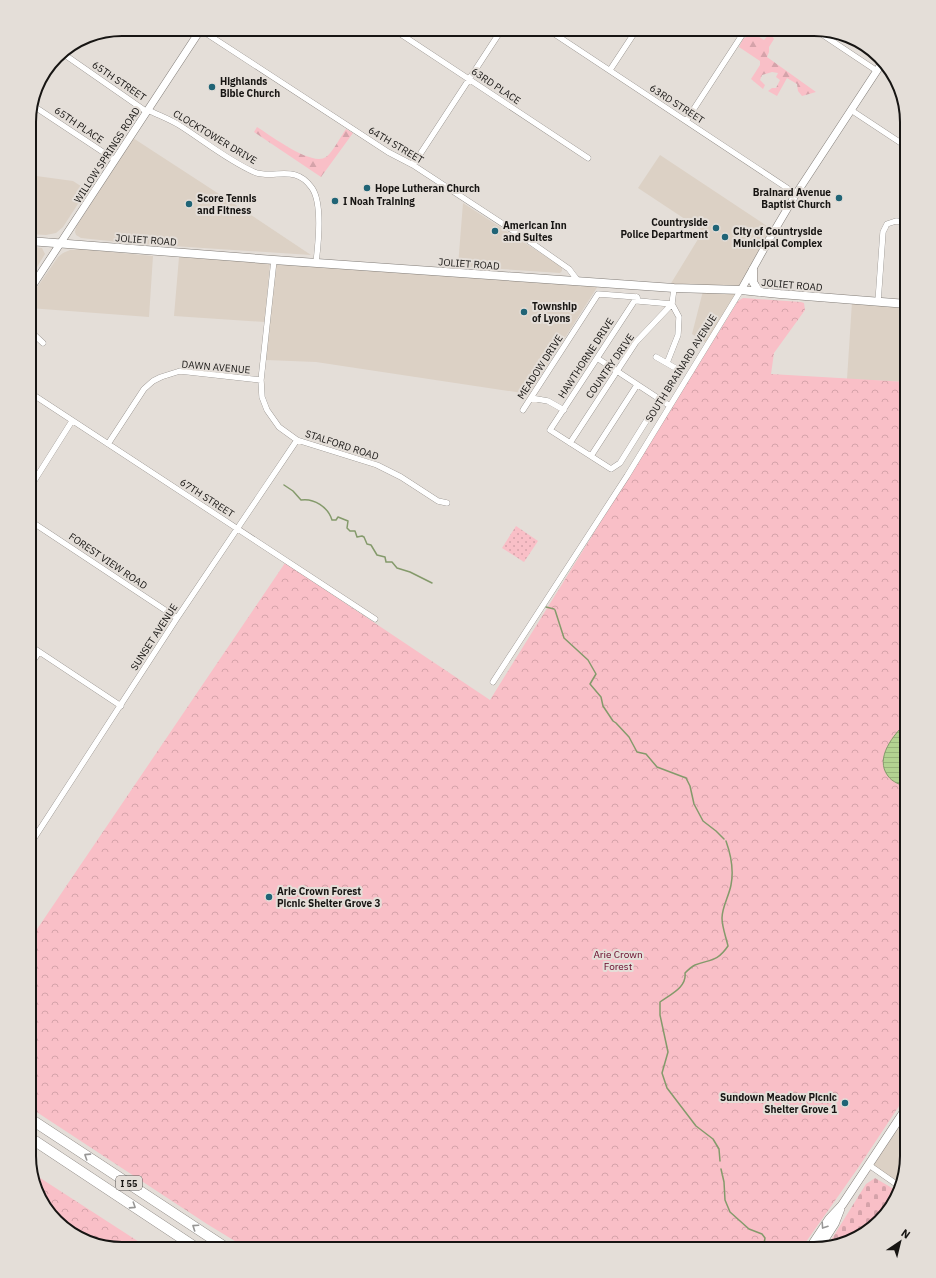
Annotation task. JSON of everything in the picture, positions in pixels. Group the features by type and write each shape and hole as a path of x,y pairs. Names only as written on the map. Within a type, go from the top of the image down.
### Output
{"highway":[{"name":"I 55","path":"36,1123 219,1242"},
{"name":"I 55","path":"36,1142 187,1242"}],"main road":[{"name":"JOLIET ROAD","path":"36,242 674,288 741,290 900,304"},
{"path":"753,270 753,282 759,292"},
{"path":"814,1242 829,1219 842,1205 900,1118"},
{"path":"823,1241 835,1223 842,1205"}],"street":[{"name":"WILLOW SPRINGS ROAD","path":"36,280 197,36"},
{"name":"64TH STREET","path":"210,36 388,152 413,165 569,269 578,281"},
{"name":"63RD PLACE","path":"404,36 588,158"},
{"path":"413,165 498,36"},
{"name":"63RD STREET","path":"558,36 796,194"},
{"path":"610,70 632,36"},
{"path":"686,121 741,36"},
{"path":"827,37 877,71"},
{"name":"65TH STREET","path":"66,56 148,111"},
{"name":"SOUTH BRAINARD AVENUE","path":"493,682 627,476 753,270 796,194 880,67"},
{"name":"65TH PLACE","path":"38,109 115,160"},
{"path":"851,110 900,142"},
{"name":"CLOCKTOWER DRIVE","path":"148,111 178,124 238,163 255,172 292,174 306,181 314,191 317,201 319,234 316,263"},
{"path":"878,302 883,232 887,224 900,221"},
{"name":"STALFORD ROAD","path":"274,260 261,380 262,397 266,410 279,427 297,440 377,465 395,474 438,501 446,503"},
{"path":"667,363 678,335 679,318 672,304 674,288"},
{"name":"MEADOW DRIVE","path":"523,410 598,294 637,297"},
{"path":"637,297 638,301 672,304"},
{"name":"HAWTHORNE DRIVE","path":"570,443 550,430 637,297"},
{"name":"COUNTRY DRIVE","path":"570,443 636,342 672,304"},
{"path":"36,336 43,343"},
{"path":"656,357 677,369"},
{"path":"597,358 670,406"},
{"name":"DAWN AVENUE","path":"108,444 144,389 153,381 161,377 180,371 261,380"},
{"path":"591,456 637,384"},
{"name":"67TH STREET","path":"36,397 375,619"},
{"path":"531,398 548,401 564,410"},
{"path":"570,443 611,469 620,463 660,399"},
{"path":"36,478 72,421"},
{"name":"SUNSET AVENUE","path":"36,831 121,706 177,618 297,440"},
{"name":"FOREST VIEW ROAD","path":"36,525 177,618"},
{"path":"36,650 121,706"},
{"path":"36,656 39,652"},
{"path":"869,1165 895,1183"}],"shaded area":[{"path":"133,138 311,255 128,243 81,238 76,235 76,227"},
{"path":"660,155 773,230 741,288 670,285 703,231 638,188"},
{"path":"36,176 73,181 87,190 63,227 56,233 46,235 36,234"},
{"path":"463,203 562,267 562,271 560,273 458,266"},
{"path":"36,247 42,248 45,254 36,269"},
{"path":"81,249 153,256 149,317 36,309 36,289 58,257 70,250"},
{"path":"179,257 270,263 265,322 174,316"},
{"path":"276,263 598,286 529,394 316,362 266,360"},
{"path":"703,291 739,291 706,343 692,334"},
{"path":"852,302 900,305 900,382 847,379"},
{"path":"900,730 900,784 888,776 884,769 883,762 887,747"},
{"path":"900,1119 900,1156 895,1182 870,1164"}],"green space":[{"path":"748,36 758,36 764,40 767,36 772,36 774,39 769,47 767,57 816,92 802,96 798,91 797,84 787,78 777,96 768,91 772,88 776,88 780,80 776,77 778,73 772,72 762,75 760,80 765,85 763,89 751,79 760,65 760,61 739,47 743,39"},
{"path":"257,127 291,149 311,158 320,159 329,155 346,129 353,133 321,177 254,132"},
{"name":"Arie Crown Forest","path":"743,298 804,303 805,310 774,353 771,374 900,382 900,1105 806,1242 237,1242 36,1112 36,931 285,563 490,700 738,301"},
{"path":"516,526 538,541 524,562 502,548"},
{"path":"39,1177 139,1242 117,1242 106,1240 79,1230 61,1217 54,1208 43,1189"},
{"path":"875,1178 893,1189 888,1199 875,1217 857,1230 831,1240 866,1184"}],"waterway":[{"path":"284,485 293,491 301,500 311,500 320,504 324,507 332,520 336,520 338,517 348,521 347,528 350,531 355,531 357,537 364,537 367,544 371,545 377,555 385,557 386,562 392,562 397,568 410,572 432,583"},
{"path":"546,607 554,609"},
{"path":"555,610 564,638 588,660 596,674 590,684 601,697 603,706 613,721 629,737 637,752 646,754 657,767 686,778 690,786 694,804 703,821 724,839"},
{"path":"720,1161 719,1149 713,1139 696,1126 667,1088 662,1073 668,1052 660,1015 660,1002 681,986 685,978 685,973 695,965 710,961 717,957 728,946 722,918 731,885 732,868 731,857 726,841"},
{"path":"721,1169 724,1182 725,1200 730,1212 749,1229 762,1234 765,1238 764,1242"}],"place":[{"name":"Highlands Bible Church","path":"212,87"},
{"name":"Hope Lutheran Church","path":"367,188"},
{"name":"Brainard Avenue Baptist Church","path":"839,198"},
{"name":"I Noah Training","path":"335,201"},
{"name":"Score Tennis and Fitness","path":"189,204"},
{"name":"Countryside Police Department","path":"716,228"},
{"name":"American Inn and Suites","path":"495,231"},
{"name":"City of Countryside Municipal Complex","path":"725,237"},
{"name":"Township of Lyons","path":"524,312"},
{"name":"Arie Crown Forest Picnic Shelter Grove 3","path":"269,897"},
{"name":"Sundown Meadow Picnic Shelter Grove 1","path":"845,1103"}]}
